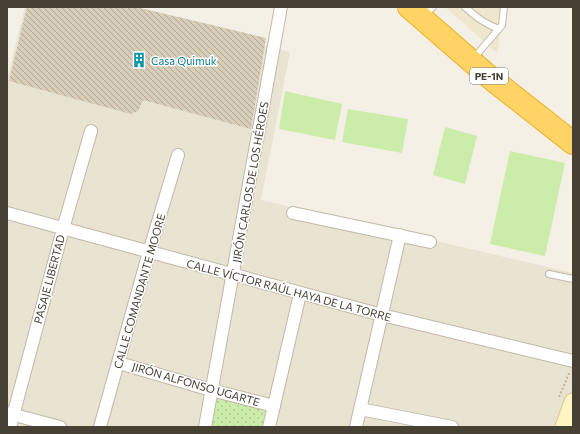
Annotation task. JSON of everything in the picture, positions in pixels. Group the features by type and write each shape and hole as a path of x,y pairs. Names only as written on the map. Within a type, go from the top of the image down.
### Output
{"highway":[{"name":"PE-1N","path":"409,7 493,80 573,143"},
{"name":"PE-1N","path":"429,8 501,71 573,127"}],"street":[{"name":"JIRÓN CARLOS DE LOS HÉROES","path":"205,427 281,7"},
{"name":"PASAJE LIBERTAD","path":"10,427 10,414 91,131"},
{"name":"CALLE COMANDANTE MOORE","path":"100,427 178,155"},
{"name":"CALLE VÍCTOR RAÚL HAYA DE LA TORRE","path":"7,213 382,316 573,361"},
{"path":"293,213 430,242"},
{"path":"356,427 400,235"},
{"path":"269,427 300,294"},
{"name":"JIRÓN ALFONSO UGARTE","path":"119,363 274,406"},
{"path":"564,427 573,402"},
{"path":"360,409 452,427"},
{"path":"10,414 60,427"}],"lane":[{"path":"466,7 478,19 487,25 499,29"},
{"path":"479,52 499,29 503,22 504,7"},
{"path":"549,274 573,279"}],"shaded area":[{"path":"25,7 119,7 290,52 261,200 573,273 573,427 7,427 7,80"},
{"path":"445,7 504,7 497,53"}],"green space":[{"path":"285,91 342,104 335,140 279,129"},
{"path":"348,109 408,119 402,153 342,142"},
{"path":"445,127 477,136 465,184 433,175"},
{"path":"510,151 565,163 545,256 490,244"},
{"path":"213,393 271,408 266,427 207,427"}],"building":[{"name":"Casa Quimuk","path":"27,7 136,7 266,38 251,129 143,100 138,111 131,114 9,81"}],"place":[{"name":"Casa Quimuk","path":"139,60"}]}
